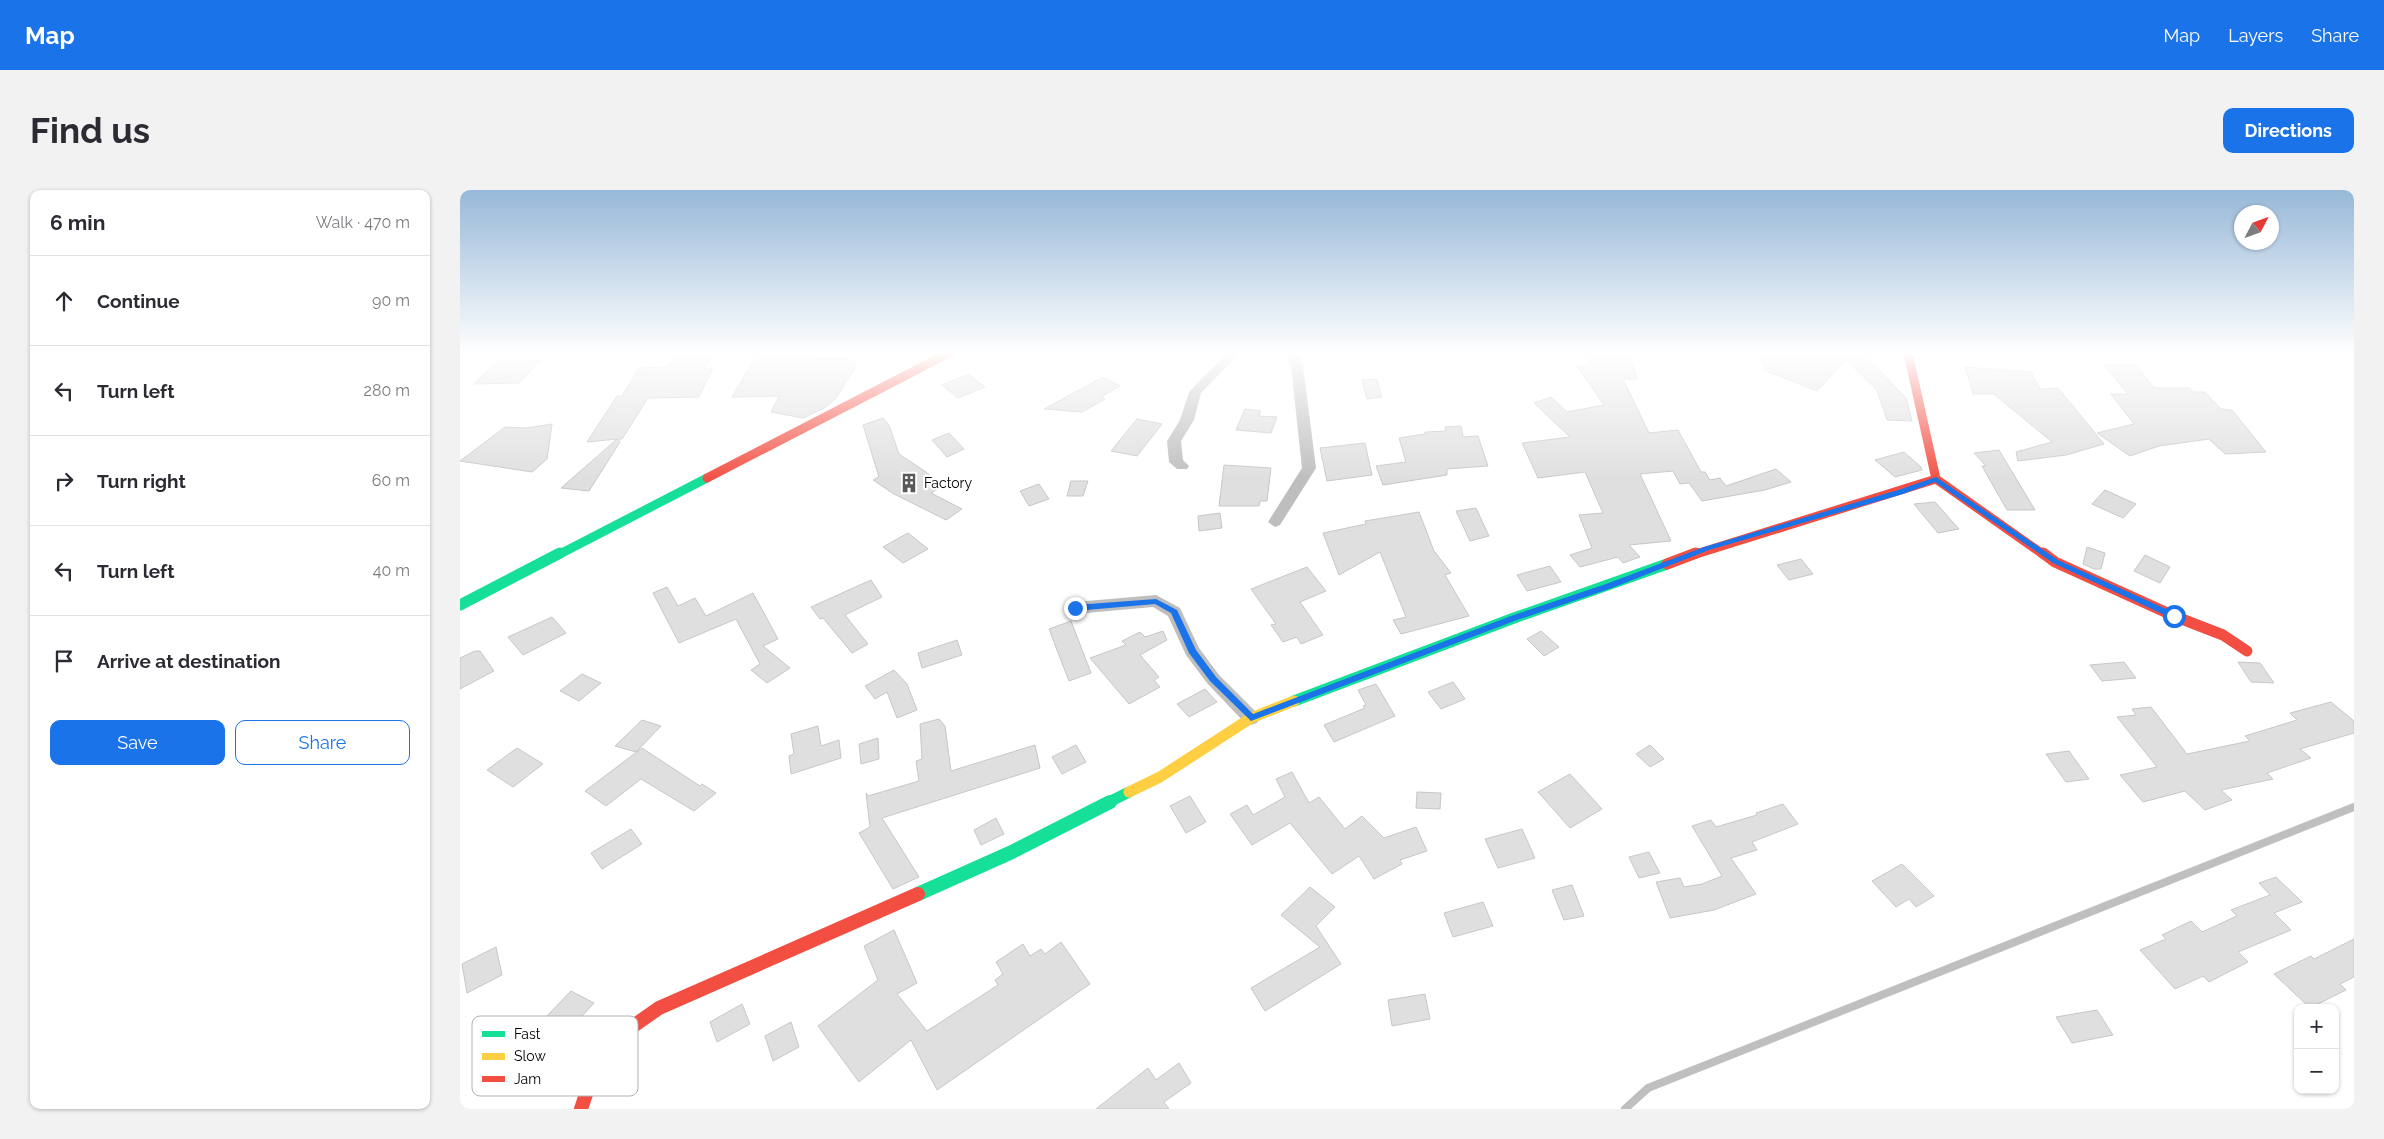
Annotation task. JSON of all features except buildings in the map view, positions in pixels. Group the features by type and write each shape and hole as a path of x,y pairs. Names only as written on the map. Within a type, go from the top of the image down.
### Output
{"street":[{"path":"460,605 866,396"},
{"path":"1182,466 1176,462 1174,441 1187,420 1194,396"},
{"path":"1276,522 1309,468 1301,396"},
{"path":"1918,396 1936,479 2055,562 2174,616 2223,635 2247,651"},
{"path":"638,1023 659,1008 1012,852 1160,777 1251,718 1393,663 1514,618 1609,586 1706,548 1900,492 1936,479"},
{"path":"1075,608 1156,601 1174,612 1192,651 1213,679 1251,718"},
{"path":"581,1109 585,1096"}],"waterway":[{"path":"1625,1109 1648,1088 2354,807"}],"traffic: fast":[{"path":"460,605 707,478"},
{"path":"1294,701 1514,618 1667,564"},
{"path":"918,894 1012,852 1129,792"}],"traffic: slow":[{"path":"1129,792 1160,777 1251,718 1294,701"}],"traffic: jam":[{"path":"707,478 866,396"},
{"path":"1667,564 1734,541 1936,479 1918,396"},
{"path":"1936,479 2055,562 2174,616 2223,635 2247,651"},
{"path":"638,1023 659,1008 918,894"},
{"path":"581,1109 585,1096"}],"place":[{"name":"Factory","path":"909,483"}],"route":[{"path":"1075,608 1156,601 1174,612 1192,651 1213,679 1251,718 1384,666 1514,618 1609,586 1706,548 1900,492 1936,479 2055,562 2174,616"}]}
